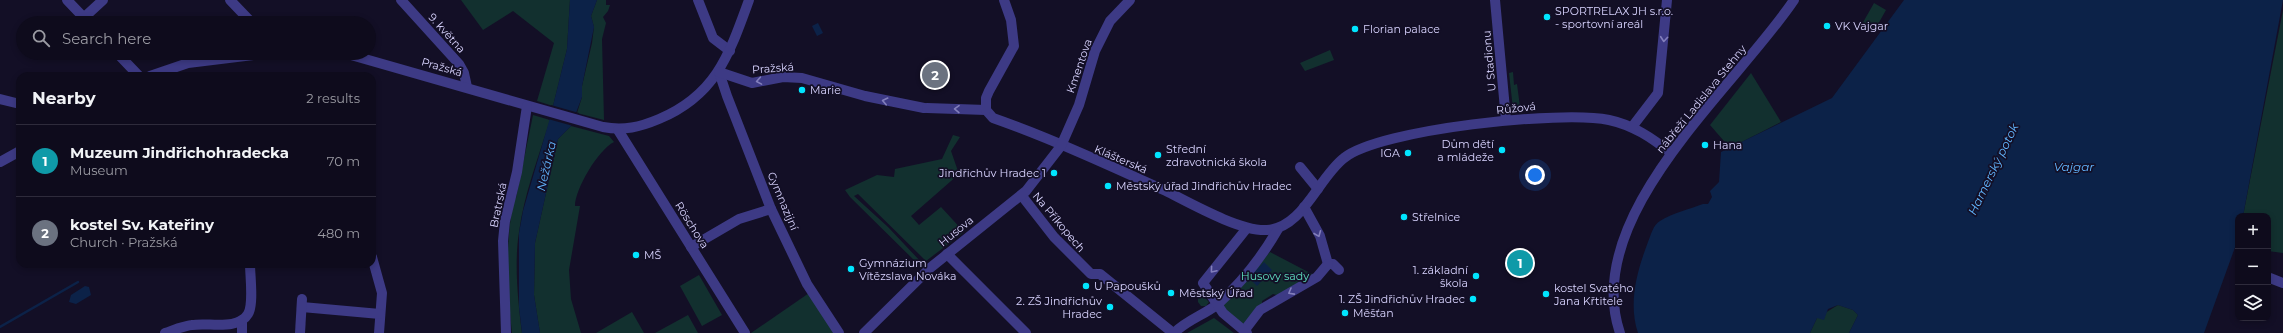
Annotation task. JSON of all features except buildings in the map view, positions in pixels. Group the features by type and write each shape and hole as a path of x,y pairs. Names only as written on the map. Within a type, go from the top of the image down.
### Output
{"street":[{"path":"67,0 79,16"},
{"path":"88,16 103,0"},
{"path":"230,0 245,16"},
{"name":"9. května","path":"401,0 459,64 464,73 467,87"},
{"path":"698,0 713,38 730,50"},
{"path":"618,130 645,125 684,107 708,87 719,72 730,50 749,0"},
{"path":"986,110 986,98 989,91 1014,46 1011,20 1004,0"},
{"name":"Kmentova","path":"1061,146 1079,105 1096,52 1107,27 1110,21 1130,0"},
{"name":"U Stadionu","path":"1495,0 1506,120"},
{"path":"1632,127 1658,93 1667,0"},
{"name":"nábřeží Ladislava Stehny","path":"1620,333 1613,299 1613,278 1617,259 1634,214 1671,153 1744,65 1794,0"},
{"path":"124,60 135,72"},
{"path":"162,72 188,63 213,60"},
{"name":"Pražská","path":"369,60 467,87 530,107 618,130"},
{"name":"Pražská","path":"719,72 752,83 782,77 802,78 865,96 925,108 986,110"},
{"name":"Gymnazijní","path":"719,72 771,208 807,284 839,333"},
{"path":"0,99 16,103"},
{"name":"Bratrská","path":"506,333 503,241 505,221 517,172 530,107"},
{"name":"Klášterská","path":"986,110 993,118 1061,146 1248,228 1261,231 1278,229"},
{"name":"Růžová","path":"1278,229 1288,223 1304,207 1341,161 1357,151 1380,142 1411,136 1506,120 1538,117 1580,117 1610,120 1632,127 1671,153"},
{"name":"Röschova","path":"618,130 745,333"},
{"name":"Husova","path":"864,333 947,254 1022,196 1061,146"},
{"path":"0,162 16,152"},
{"path":"1300,168 1318,189"},
{"name":"Na Příkopech","path":"1022,196 1054,237 1091,274 1100,274 1173,333"},
{"path":"1304,207 1320,236 1328,264"},
{"path":"692,247 739,218 771,208"},
{"path":"1248,228 1202,283 1223,313 1246,332 1260,310 1317,277 1328,264"},
{"path":"1173,333 1217,304 1266,249 1278,229"},
{"path":"947,254 1026,333"},
{"path":"1328,264 1333,264 1339,270"},
{"path":"165,333 187,326 234,324 242,320 248,314 250,307 250,268"},
{"path":"375,268 382,293 379,333"},
{"path":"2271,278 2283,283"},
{"path":"300,333 302,303 380,314"},
{"path":"242,320 242,333"}],"green space":[{"path":"461,0 570,0 567,49 553,106 537,101 554,43 513,11 483,30"},
{"path":"597,0 606,0 606,5 610,5 608,11 603,17 606,23 602,39 604,120 577,113 582,97 582,86 592,43 594,27 591,16"},
{"path":"1874,3 1886,10 1873,33 1861,26"},
{"path":"2283,10 2283,253 2271,251 2271,213 2244,213"},
{"path":"1330,50 1334,60 1305,71 1300,63"},
{"path":"1513,72 1514,85 1517,84 1520,107 1513,109 1509,73"},
{"path":"1751,73 1781,122 1730,148 1710,125"},
{"path":"533,115 550,120 528,189 521,218 517,269 522,333 512,333 508,283 509,232 514,199 516,198"},
{"path":"571,126 609,136 614,142 601,153 588,171 576,199 575,206 580,206 569,270 571,299 581,333 540,333 534,295 535,243 558,139"},
{"path":"953,135 960,137 951,151 959,174 911,216 919,225 941,207 964,232 926,261 858,194 854,196 888,227 921,262 919,265 850,197 845,190 877,175 894,177 895,169 942,159"},
{"name":"Husovy sady","path":"1270,252 1314,275 1304,278 1280,296 1273,294 1262,301 1262,305 1247,324 1242,324 1224,309 1223,305"},
{"path":"699,275 722,315 702,326 680,286"},
{"path":"812,291 839,333 751,333"},
{"path":"1202,295 1209,302 1206,306 1201,306 1198,302 1198,298"},
{"path":"1838,305 1853,310 1858,315 1849,333 1810,333 1817,318"},
{"path":"632,312 644,333 596,333"},
{"path":"688,315 698,333 655,333"},
{"path":"1214,318 1234,333 1187,333"}],"water":[{"name":"Nežárka","path":"570,0 597,0 591,16 594,27 582,86 582,97 571,126 558,139 535,243 534,295 540,333 522,333 519,307 519,233 523,211 550,118 567,49"},
{"name":"Vajgar","path":"1904,0 2283,0 2244,213 2235,213 2235,247 2204,333 1849,333 1858,315 1853,310 1838,305 1828,309 1824,320 1817,318 1810,333 1638,333 1634,310 1635,287 1640,264 1651,233 1656,225 1675,213 1703,204 1708,204 1712,197 1710,191 1719,182 1721,152 1832,98"},
{"path":"818,23 823,33 817,36 812,26"},
{"path":"1264,262 1272,270 1257,286 1249,278"},
{"path":"85,286 89,287 91,295 76,304 69,302 71,295"}],"pier":[{"path":"551,105 579,113 573,126 548,119"}],"waterway":[{"path":"0,327 78,282"}],"place":[{"name":"SPORTRELAX JH s.r.o. - sportovní areál","path":"1547,17"},
{"name":"VK Vajgar","path":"1827,26"},
{"name":"Florian palace","path":"1355,29"},
{"name":"kostel Sv. Kateřiny","path":"935,75"},
{"name":"Marie","path":"802,90"},
{"name":"Hana","path":"1705,145"},
{"name":"Dům dětí a mládeže","path":"1502,150"},
{"name":"IGA","path":"1408,153"},
{"name":"Střední zdravotnická škola","path":"1158,155"},
{"name":"Jindřichův Hradec 1","path":"1054,173"},
{"name":"Městský úřad Jindřichův Hradec","path":"1108,186"},
{"name":"Střelnice","path":"1404,217"},
{"name":"MŠ","path":"636,255"},
{"name":"Muzeum Jindřichohradecka","path":"1520,263"},
{"name":"Gymnázium Vítězslava Nováka","path":"851,269"},
{"name":"1. základní škola","path":"1476,276"},
{"name":"U Papoušků","path":"1086,286"},
{"name":"Městský Úřad","path":"1171,293"},
{"name":"kostel Svatého Jana Křtitele","path":"1546,294"},
{"name":"1. ZŠ Jindřichův Hradec","path":"1473,299"},
{"name":"2. ZŠ Jindřichův Hradec","path":"1110,307"},
{"name":"Měšťan","path":"1345,313"}],"water label":[{"name":"Hamerský potok","path":"1993,169"}]}
